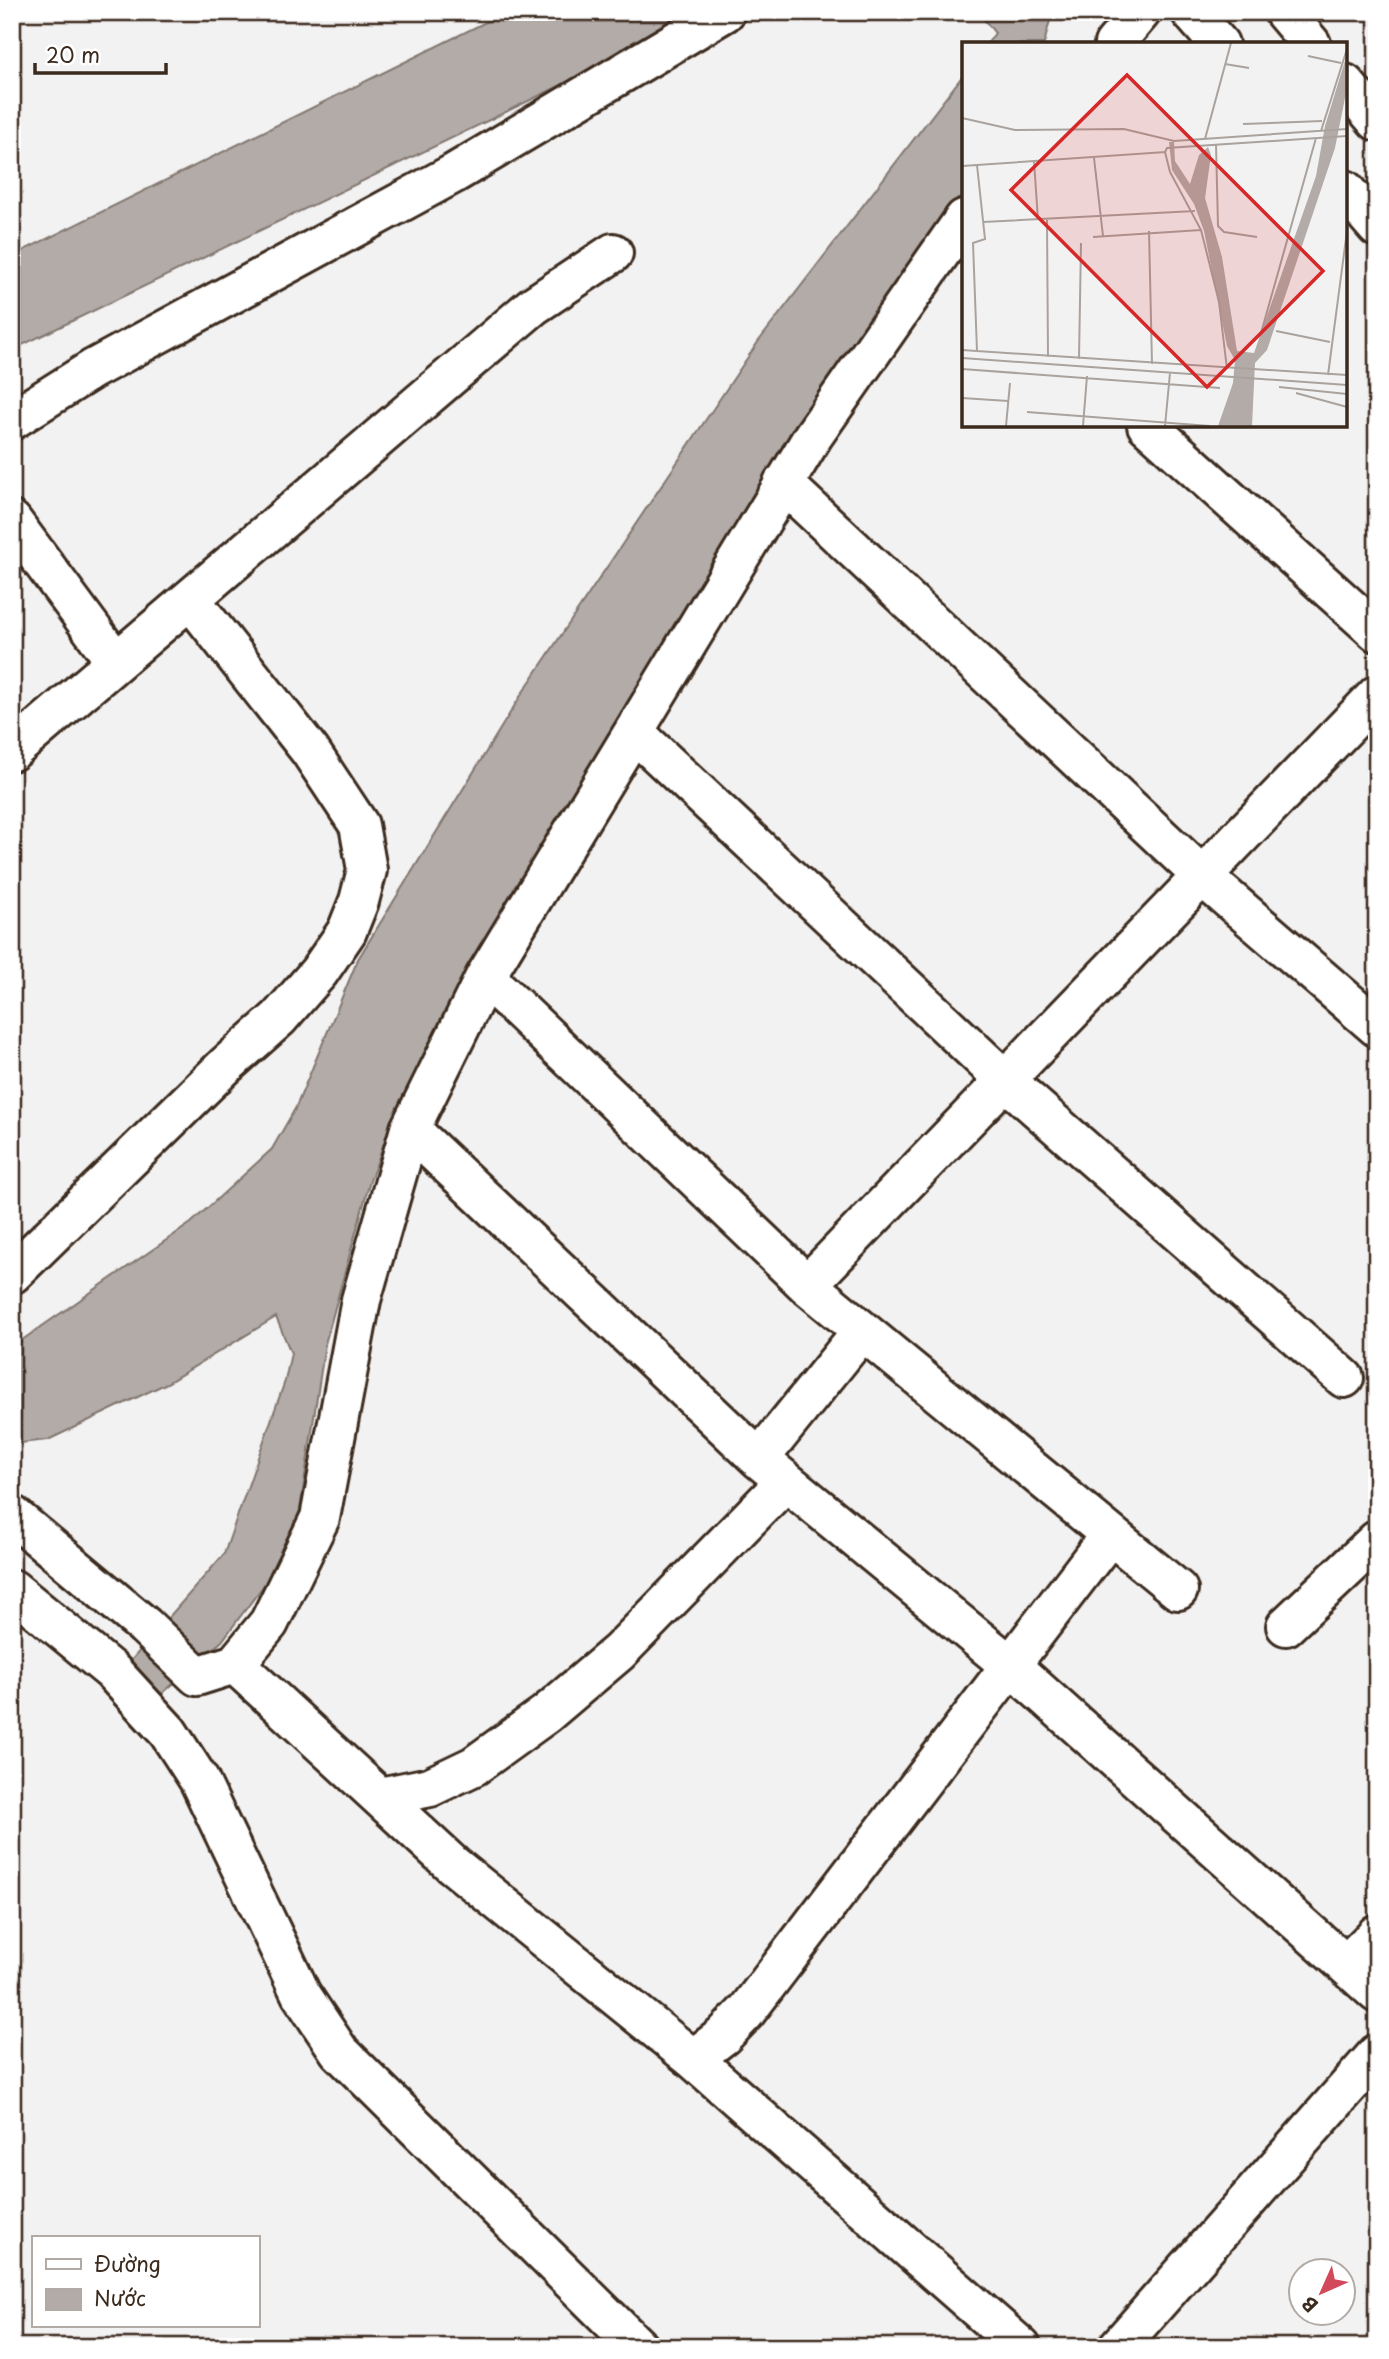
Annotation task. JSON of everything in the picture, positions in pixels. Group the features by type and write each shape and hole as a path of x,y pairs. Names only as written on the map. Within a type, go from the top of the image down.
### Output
{"main road":[{"path":"12,420 93,369 453,174 725,12"},
{"path":"1117,42 1141,12"},
{"path":"1191,12 1217,42"},
{"path":"1284,12 1309,42"},
{"path":"1347,86 1377,121"},
{"path":"1347,192 1377,227"},
{"path":"12,1515 145,1626 197,1676 235,1664 269,1623 320,1518 361,1300 410,1129 485,978 635,733 783,483 962,222"},
{"path":"12,751 533,306 613,253"},
{"path":"1149,427 1377,632"},
{"path":"783,483 1202,876 1377,1027"},
{"path":"12,522 116,662"},
{"path":"12,1274 225,1066 279,1018 319,972 346,931 359,901 367,870 359,824 310,751 190,599"},
{"path":"807,1285 1377,695"},
{"path":"635,733 1005,1080 1344,1378"},
{"path":"485,978 807,1285 1178,1590"},
{"path":"410,1129 773,1470 1011,1666 1377,1993"},
{"path":"380,1797 430,1787 474,1766 546,1714 619,1652 773,1470 862,1331"},
{"path":"692,2059 723,2036 746,2012 1110,1535"},
{"path":"1286,1626 1377,1540"},
{"path":"16,1602 112,1671 168,1732 199,1780 301,1994 339,2051 638,2347"},
{"path":"235,1664 453,1866 692,2059 1021,2347"},
{"path":"1346,1965 1377,1934"},
{"path":"1118,2347 1377,2054"}],"water":[{"path":"506,12 713,12 12,350 12,256"},
{"path":"978,12 1052,12 1044,42 988,42 995,33"},
{"path":"962,77 962,205 706,577 476,954 395,1114 370,1181 325,1344 300,1510 281,1562 222,1641 148,1706 121,1672 224,1554 285,1381 291,1353 276,1317 167,1383 48,1440 12,1444 12,1347 191,1223 272,1149 296,1107 358,959 523,692 758,342"}]}
